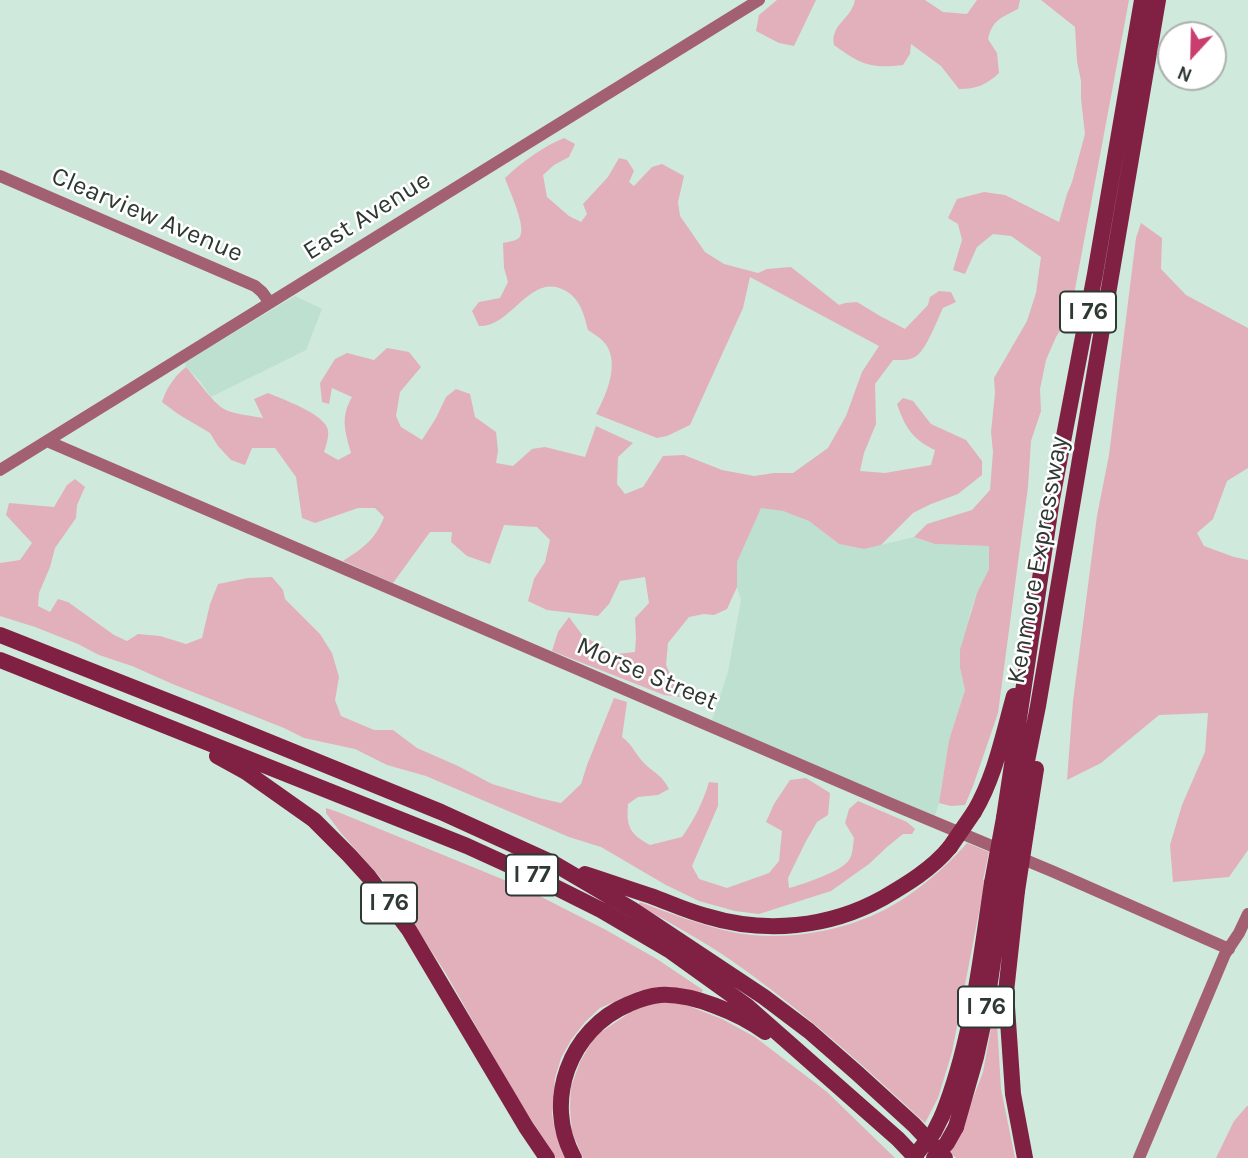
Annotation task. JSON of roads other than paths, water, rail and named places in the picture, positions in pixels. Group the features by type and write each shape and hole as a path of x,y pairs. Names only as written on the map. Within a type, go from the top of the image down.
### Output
{"highway":[{"name":"Kenmore Expressway","path":"1033,623 1052,499 1095,274 1142,0"},
{"name":"Kenmore Expressway","path":"1016,822 1051,665 1065,548 1158,0"},
{"name":"I 76","path":"0,635 441,812 553,863 708,917 741,924 788,926 832,920 865,909 916,878 950,847 982,799 998,756 1033,623"},
{"path":"914,1158 934,1132 955,1084 1004,887 1016,822 1033,623"},
{"name":"I 76","path":"0,660 153,722 246,772 314,820 377,887 409,930 547,1158"},
{"name":"I 77","path":"153,722 467,846 601,910 669,950 747,1006 898,1139 914,1158"},
{"path":"1016,822 1004,887 1006,992 1013,1094 1025,1158"},
{"name":"I 77","path":"553,863 633,910 773,1003 857,1073 914,1125 945,1158"},
{"name":"I 76","path":"934,1158 956,1127 976,1058 1004,887"},
{"path":"575,1158 565,1136 561,1118 561,1098 569,1064 584,1037 608,1015 656,995 676,995 710,1003 757,1026 864,1109"}],"street":[{"name":"East Avenue","path":"0,470 759,0"},
{"name":"Clearview Avenue","path":"0,176 255,286 270,303"},
{"name":"Morse Street","path":"47,441 1229,949"},
{"path":"1139,1158 1229,949 1248,914"}]}
